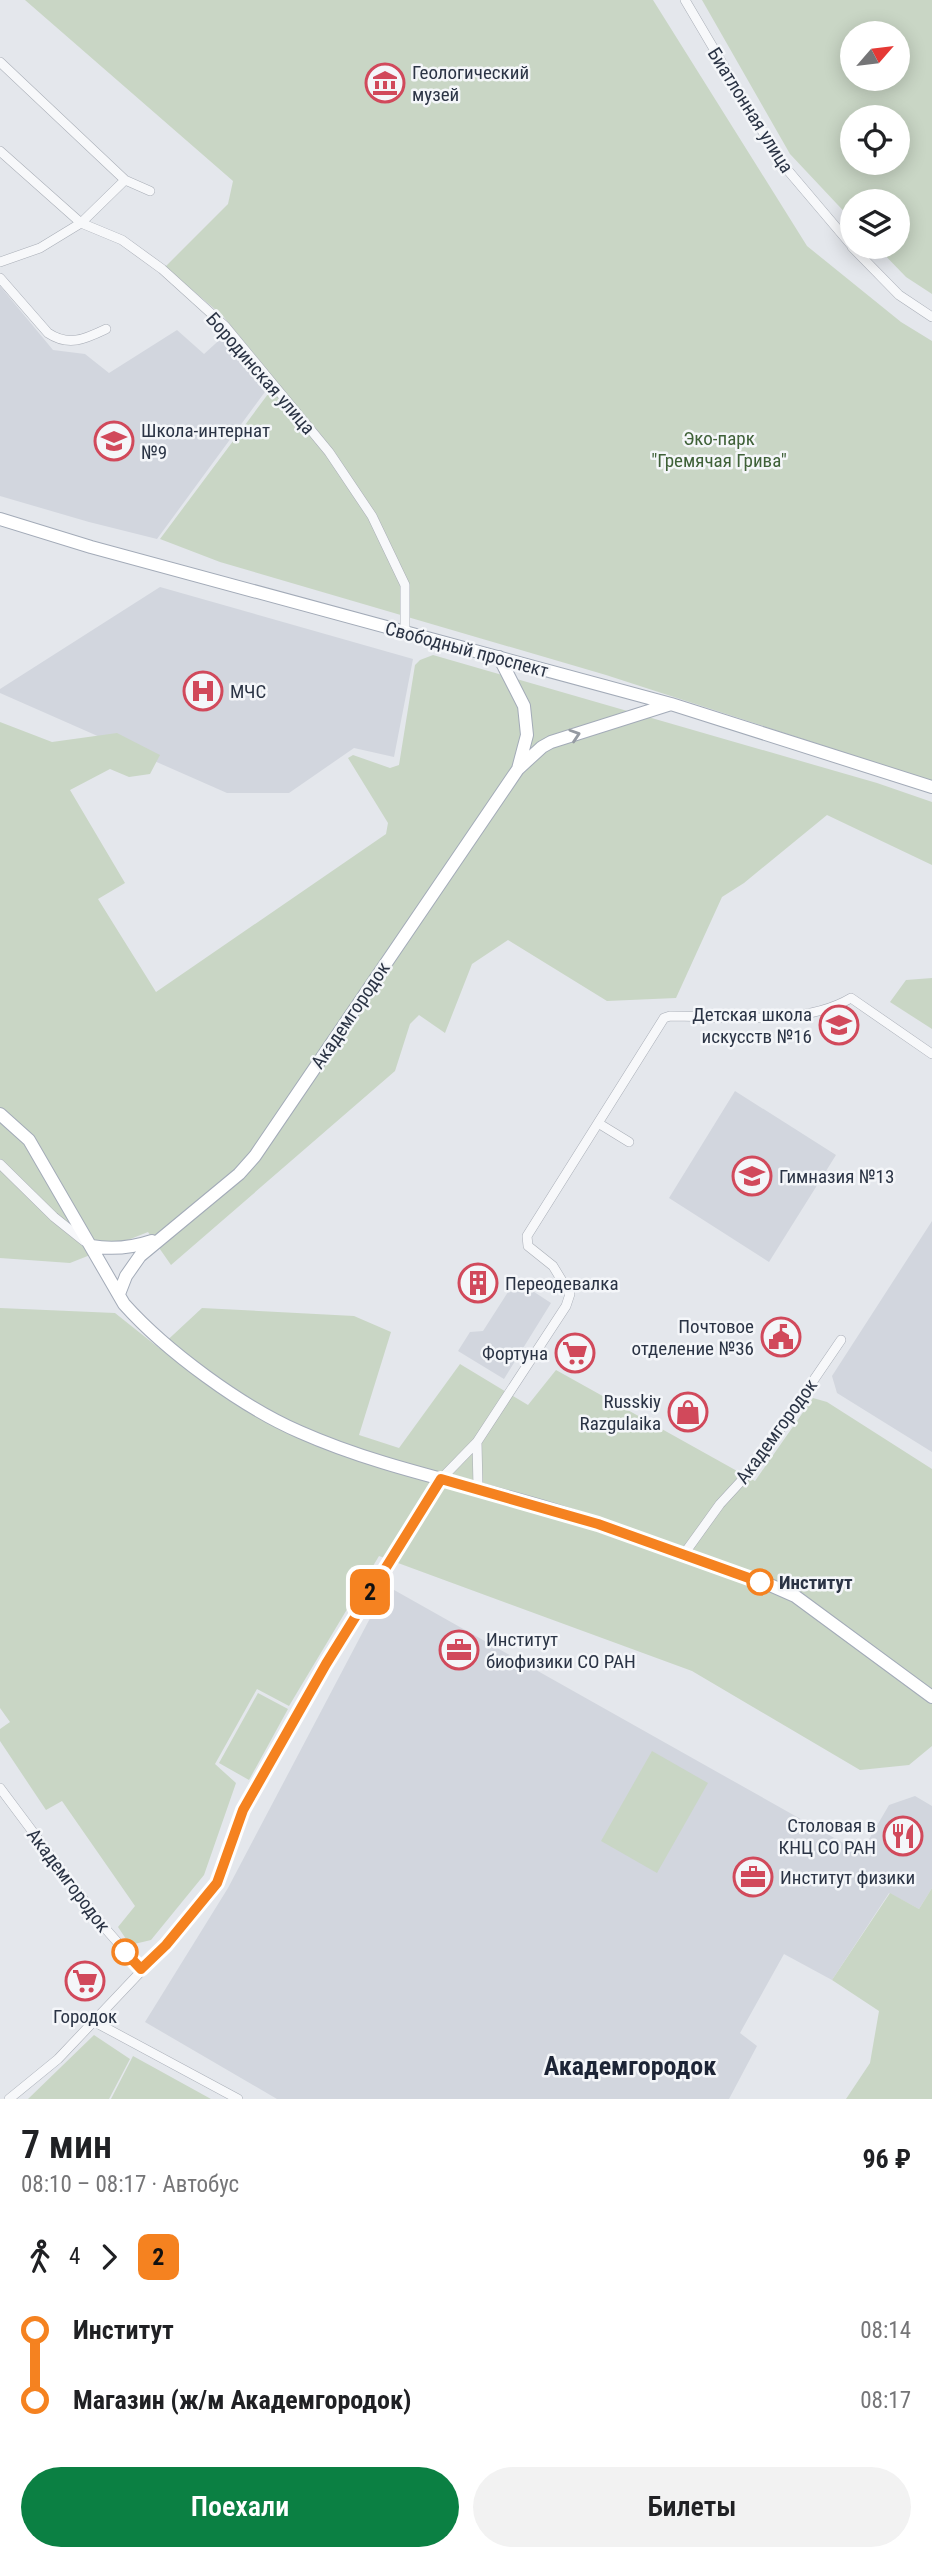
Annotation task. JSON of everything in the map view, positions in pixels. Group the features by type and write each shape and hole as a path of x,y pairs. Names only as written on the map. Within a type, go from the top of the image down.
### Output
{"main road":[{"name":"Свободный проспект","path":"0,519 91,547 671,704 932,787"},
{"path":"499,657 524,706 527,735 518,769"},
{"path":"518,769 542,747 551,743 671,704"},
{"name":"Академгородок","path":"119,1294 125,1276 133,1264 159,1239 239,1174 255,1156 518,769"},
{"path":"0,1114 29,1140 119,1294 135,1316 197,1369 277,1420 319,1439 441,1479 551,1509 770,1585 795,1596 932,1697"},
{"path":"91,1246 111,1250 159,1239"}],"street":[{"name":"Биатлонная улица","path":"685,0 780,160 840,232"},
{"path":"0,62 125,180 150,191"},
{"name":"Бородинская улица","path":"0,151 81,223 122,240 162,269 225,326 320,441 372,516 405,585 405,631"},
{"path":"0,262 40,248 81,223 125,180"},
{"name":"Биатлонная улица","path":"864,259 899,295 932,317"},
{"path":"0,278 57,340 79,342 106,329"},
{"path":"9,2099 58,2059 166,1945 217,1883 243,1810 333,1653 441,1479 477,1442 566,1307 570,1294 553,1266 528,1246 527,1236 664,1018 792,1016 839,1005 851,998 932,1054"},
{"path":"598,1123 629,1142"},
{"path":"0,1164 54,1217 91,1246"},
{"name":"Академгородок","path":"684,1554 720,1504 755,1466 841,1340"},
{"path":"477,1442 478,1488"},
{"name":"Академгородок","path":"0,1788 104,1927 141,1969"},
{"path":"93,2021 238,2099"}],"shaded area":[{"name":"Школа-интернат №9","path":"0,286 53,350 85,354 109,373 177,330 204,354 226,334 270,385 157,539 0,496"},
{"name":"МЧС","path":"160,587 413,659 394,757 354,748 289,793 227,793 0,693 0,689"},
{"name":"Гимназия №13","path":"735,1091 836,1155 769,1262 669,1198"},
{"path":"932,1221 932,1452 837,1393 832,1376"},
{"path":"528,1288 551,1303 504,1379 458,1351 470,1332 483,1331 508,1292"},
{"path":"387,1586 861,1853 889,1805 915,1796 932,1806 932,1888 919,1909 889,1893 832,1980 784,1954 740,2033 757,2046 729,2099 277,2099 145,2022 228,1888"}],"green space":[{"name":"Эко-парк \"Гремячая Грива\"","path":"25,0 653,0 807,246 901,322 932,341 932,781 606,675 220,562 160,539 277,382 223,316 165,267 228,204 233,181"},
{"path":"702,0 932,0 932,294 906,277 889,259 910,259 910,189 840,189 840,207 790,154"},
{"path":"433,655 877,783 932,802 932,865 827,815 744,883 722,897 676,998 607,1001 508,940 472,964 445,1033 419,1015 410,1024 395,1071 171,1265 148,1232 70,1263 0,1258 0,722 52,742 117,733 160,755 150,774 129,777 110,769 70,790 125,883 98,899 156,992 386,834 388,823 348,758 353,755 390,768 399,765 415,665"},
{"path":"932,978 932,1029 890,1002 906,980"},
{"path":"0,1308 115,1313 159,1348 202,1308 354,1316 391,1332 359,1435 399,1448 460,1364 528,1405 556,1370 755,1481 813,1398 827,1402 932,1469 932,1746 909,1765 860,1770 692,1671 379,1556 289,1706 257,1689 215,1764 236,1783 204,1875 151,1940 130,1945 118,1927 135,1906 62,1801 46,1810 0,1741 0,1729 10,1722 0,1708"},
{"path":"258,1693 288,1709 249,1780 219,1763"},
{"path":"652,1751 708,1783 657,1873 601,1841"},
{"path":"932,1888 932,2099 846,2099 870,2063 879,2011 832,1980 890,1893 919,1909"},
{"path":"94,2035 130,2059 109,2099 28,2099"},
{"path":"133,2056 211,2099 111,2099"}],"bus line":[{"name":"2","path":"125,1952 141,1969 166,1945 217,1883 243,1810 326,1664 441,1479 598,1524 760,1582"}],"place":[{"name":"Геологический музей","path":"385,83"},
{"name":"Школа-интернат №9","path":"114,441"},
{"name":"МЧС","path":"203,691"},
{"name":"Детская школа искусств №16","path":"839,1025"},
{"name":"Гимназия №13","path":"752,1176"},
{"name":"Переодевалка","path":"478,1283"},
{"name":"Почтовое отделение №36","path":"781,1337"},
{"name":"Фортуна","path":"575,1353"},
{"name":"Russkiy Razgulaika","path":"688,1412"},
{"name":"Институт","path":"760,1582"},
{"name":"Институт биофизики СО РАН","path":"459,1650"},
{"name":"Столовая в КНЦ СО РАН","path":"903,1836"},
{"name":"Институт физики","path":"753,1877"},
{"name":"Городок","path":"85,1981"}],"district":[{"name":"Академгородок","path":"630,2066"}]}
